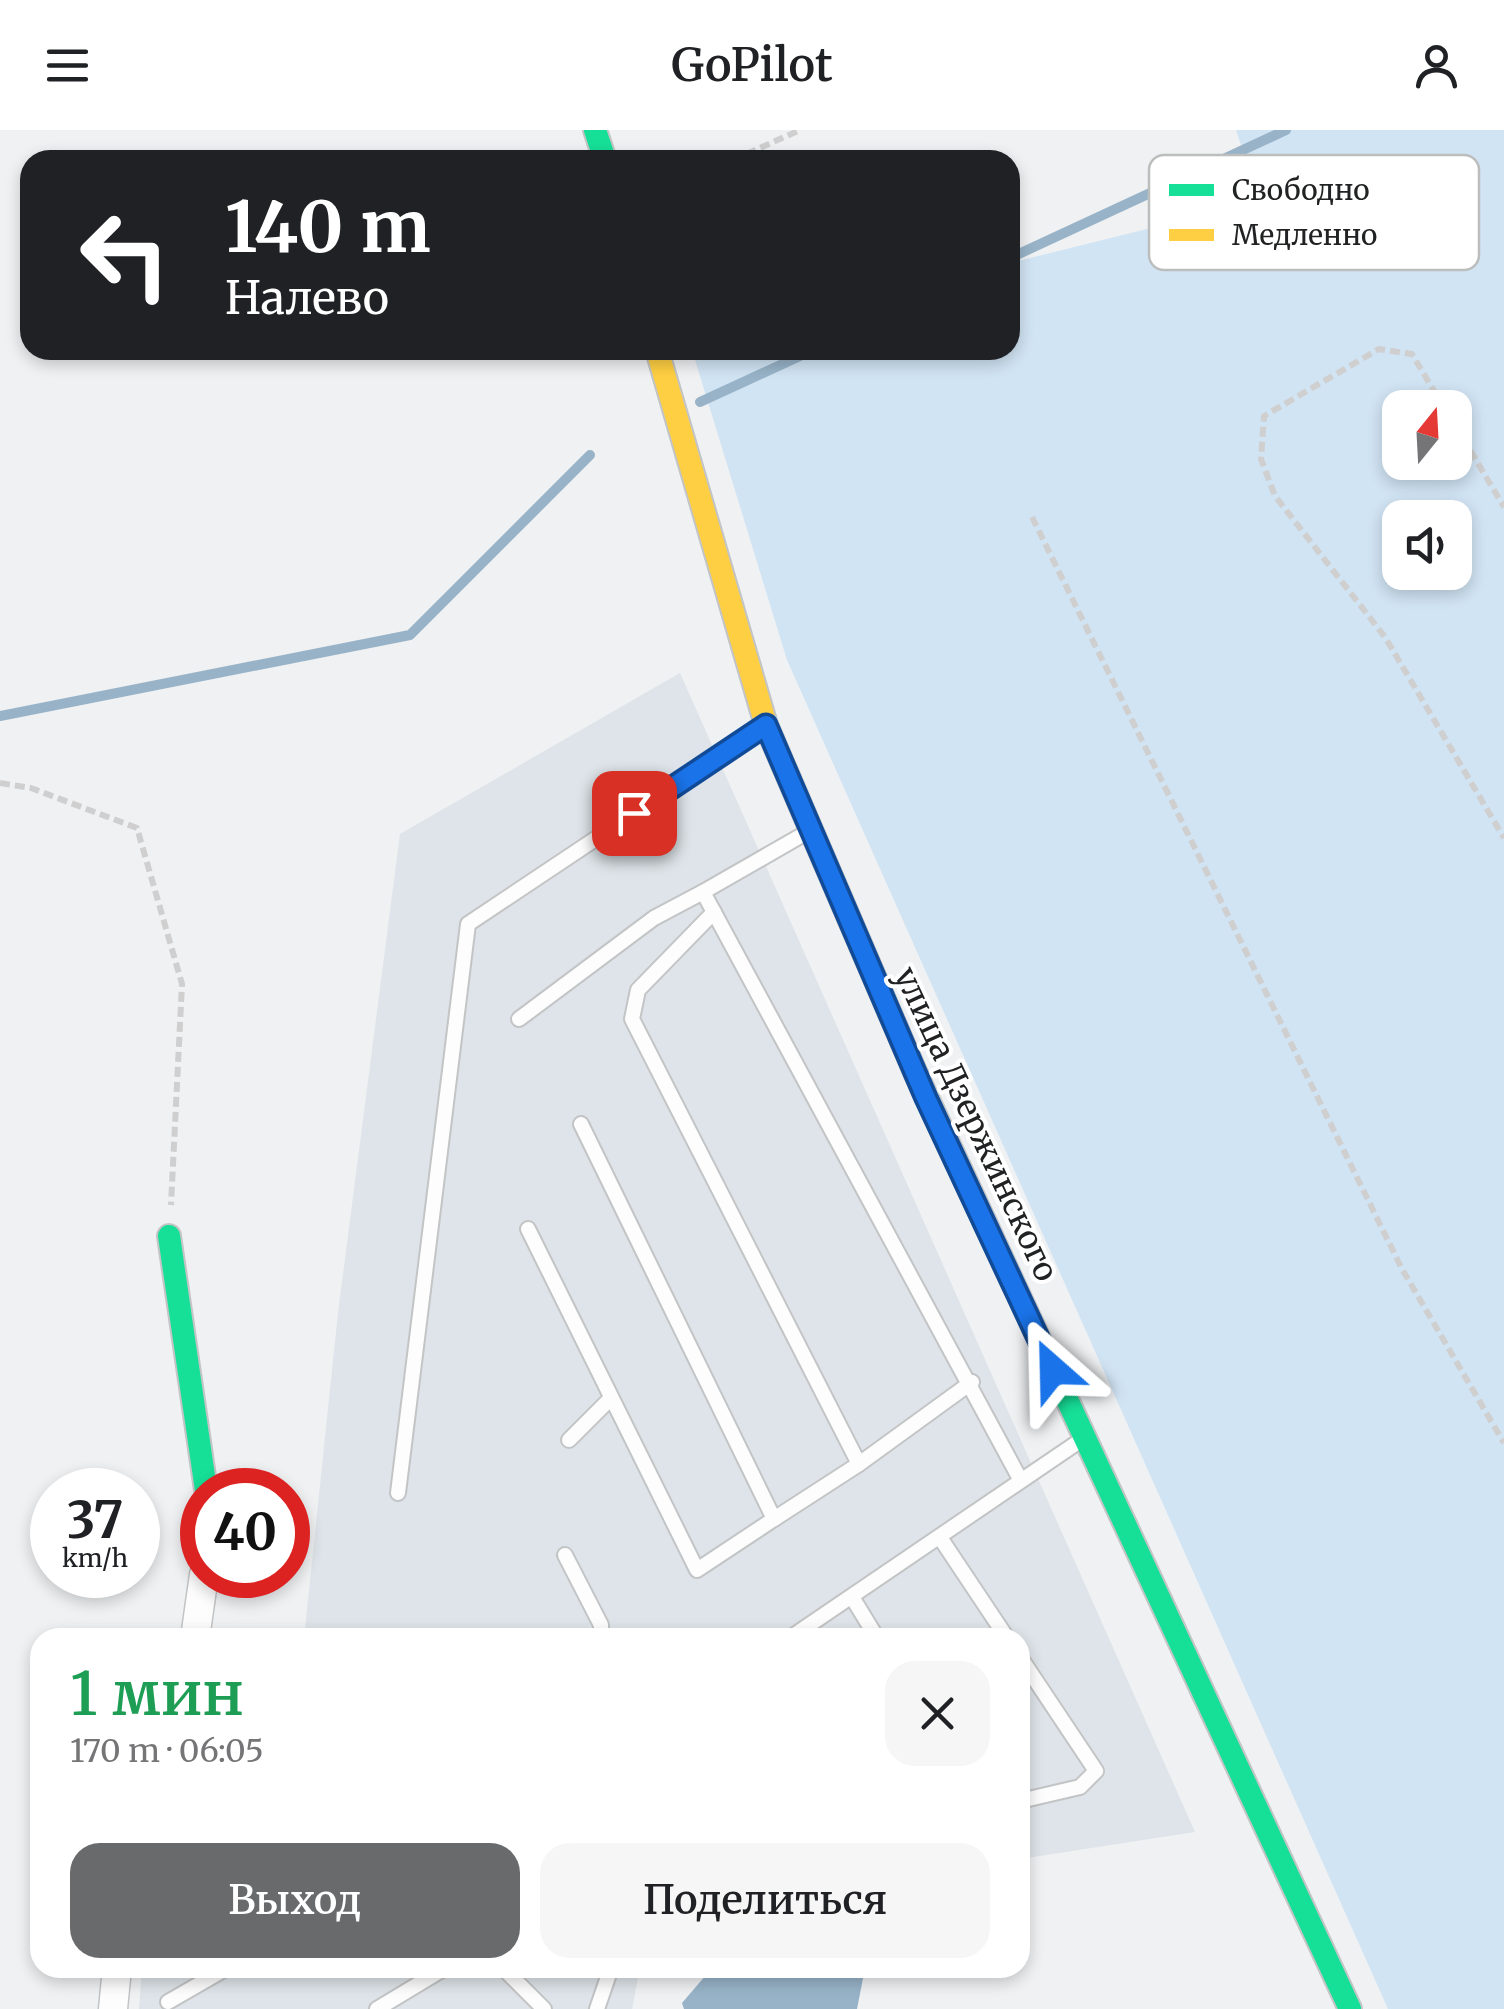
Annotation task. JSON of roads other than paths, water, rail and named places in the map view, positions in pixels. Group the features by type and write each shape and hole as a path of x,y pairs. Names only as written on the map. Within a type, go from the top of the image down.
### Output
{"street":[{"name":"улица Дзержинского","path":"660,360 766,725 808,832 1350,2009"},
{"path":"169,1236 203,1468"},
{"path":"196,1628 201,1598"},
{"path":"113,2009 116,1978"}],"lane":[{"path":"398,1493 468,924 766,725"},
{"path":"518,1019 654,918 808,832"},
{"path":"703,892 972,1382 1020,1479"},
{"path":"714,912 638,990 632,1019 860,1464"},
{"path":"581,1124 774,1519"},
{"path":"528,1229 609,1400 697,1570 860,1464 972,1382"},
{"path":"569,1440 609,1400"},
{"path":"805,1628 941,1539 1084,1437"},
{"path":"941,1539 1000,1628"},
{"path":"565,1555 600,1628"},
{"path":"852,1597 871,1628"},
{"path":"1030,1671 1096,1770 1080,1787 1030,1798"},
{"path":"168,2002 210,1978"},
{"path":"377,2009 428,1978"},
{"path":"513,1978 544,2009"},
{"path":"597,2009 608,1978"}],"waterway":[{"path":"1232,155 1286,130"},
{"path":"1020,253 1149,194"},
{"path":"700,402 791,360"},
{"path":"0,716 410,635 590,455"}]}
